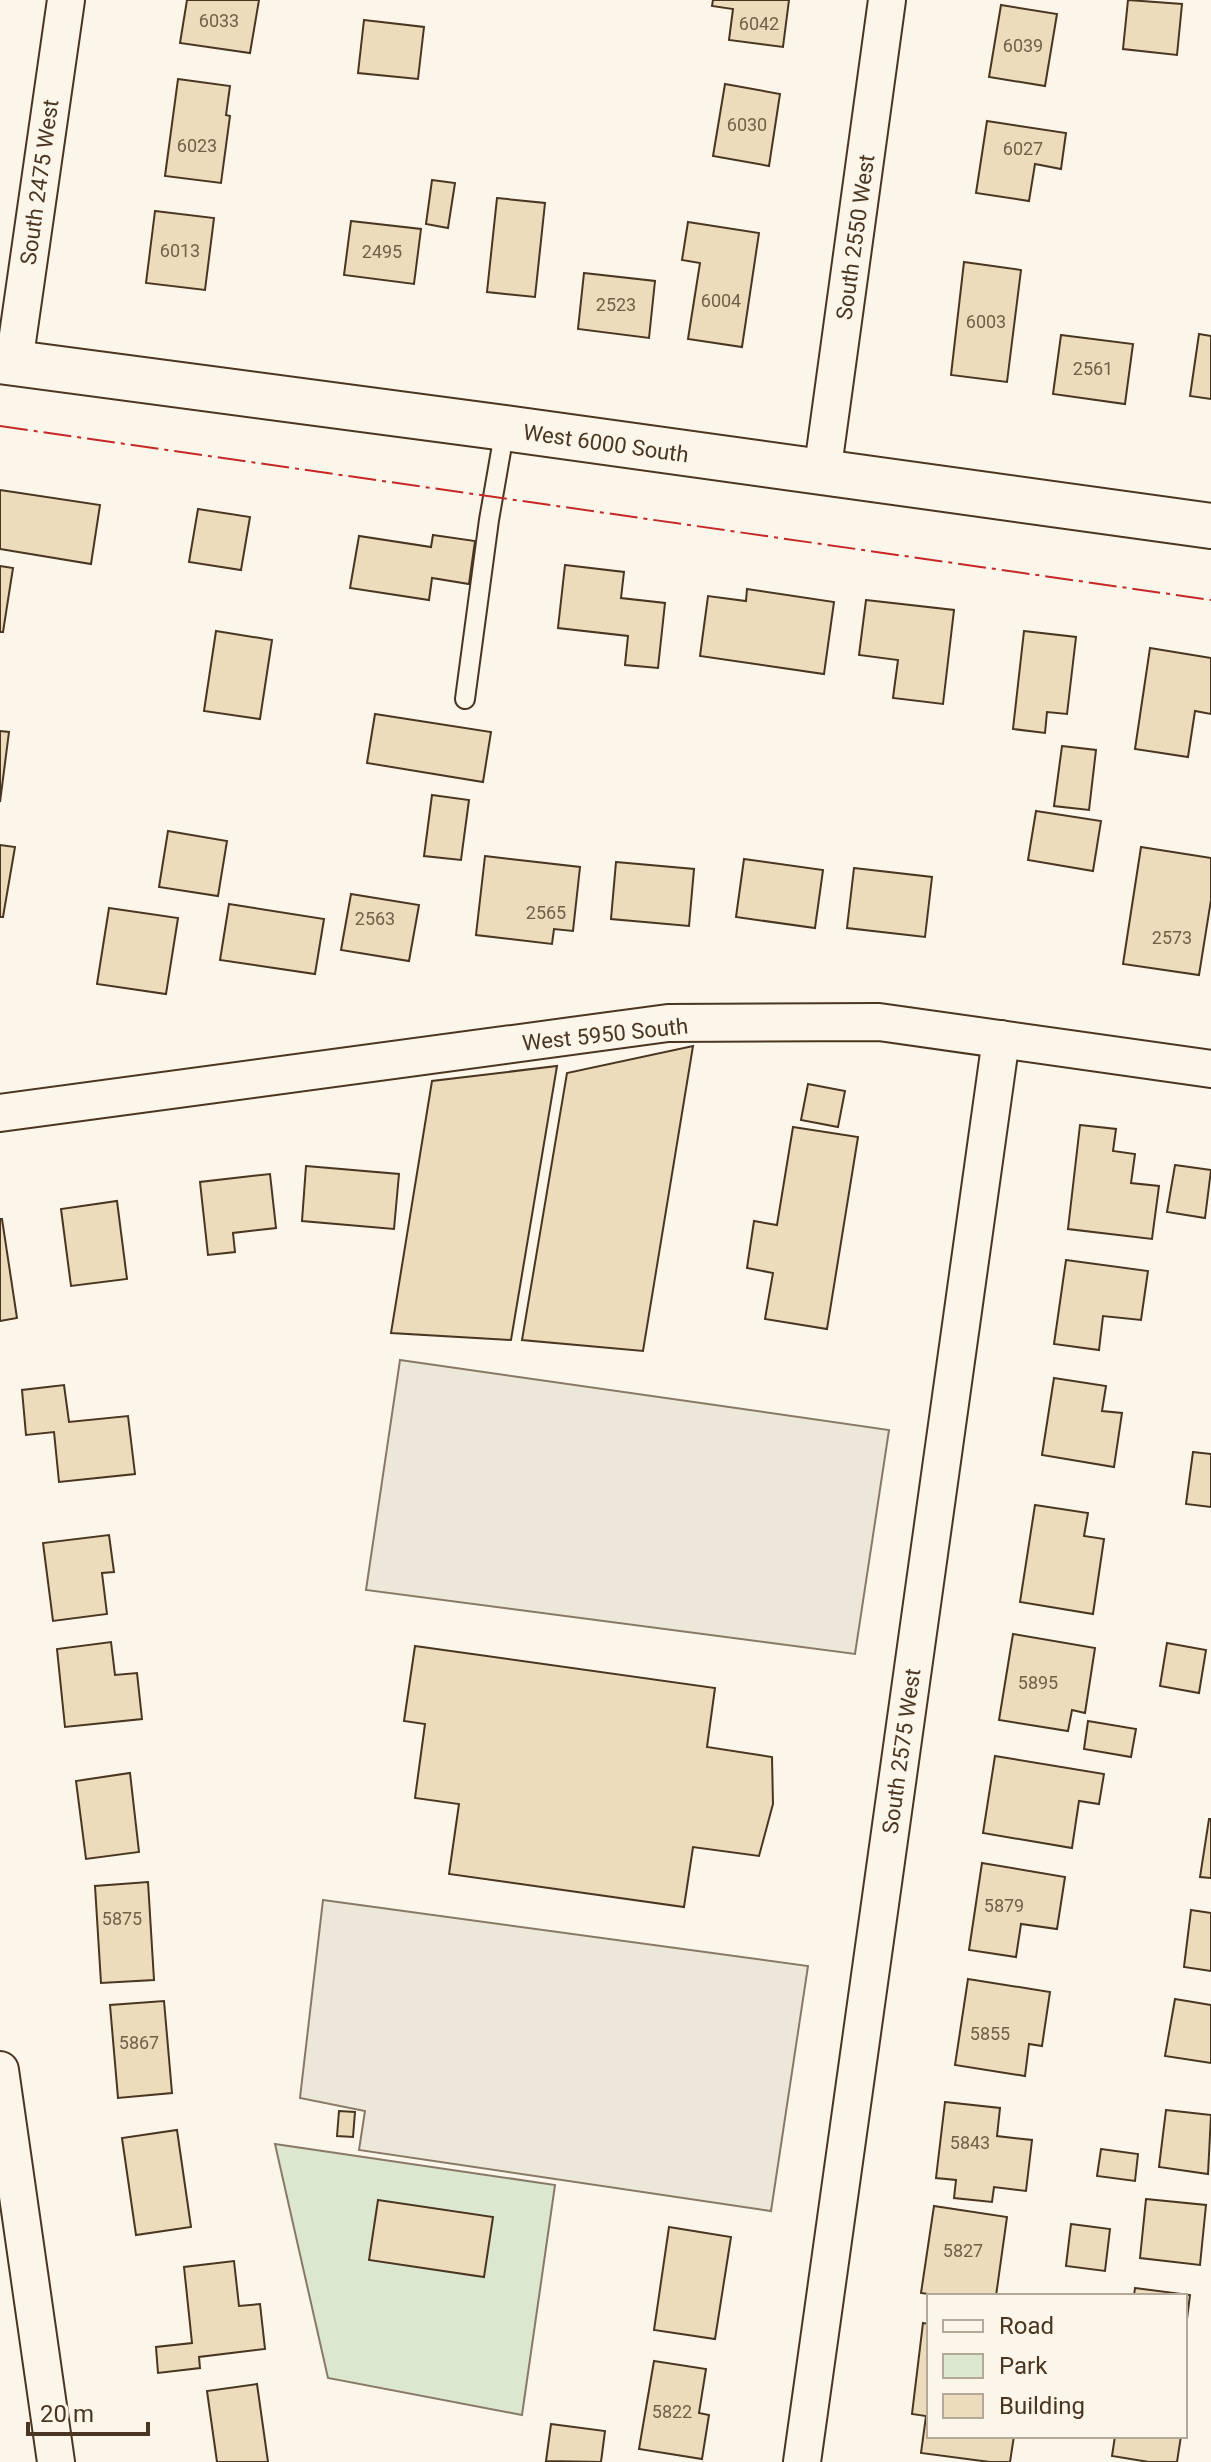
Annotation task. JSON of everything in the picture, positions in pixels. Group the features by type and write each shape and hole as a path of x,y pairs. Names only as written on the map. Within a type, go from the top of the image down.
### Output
{"street":[{"name":"South 2475 West","path":"7,362 66,0"},
{"name":"South 2550 West","path":"822,474 887,0"},
{"name":"West 6000 South","path":"7,362 1211,526"},
{"name":"West 5950 South","path":"0,1113 668,1023 879,1022 1211,1069"},
{"name":"South 2575 West","path":"802,2462 1001,1039"},
{"path":"0,2070 56,2462"}],"lane":[{"path":"465,699 505,428"}],"green space":[{"path":"275,2144 555,2185 522,2415 328,2378"}],"shaded area":[{"path":"400,1360 889,1430 855,1654 366,1590"},
{"path":"323,1900 808,1966 771,2211 359,2150 365,2111 300,2098"}],"building":[{"path":"187,0 259,0 250,53 180,43"},
{"path":"713,0 789,0 783,47 729,40 733,9 712,6"},
{"path":"1128,0 1182,4 1177,55 1123,49"},
{"path":"1001,5 1057,14 1045,86 989,77"},
{"path":"364,20 424,27 418,79 358,73"},
{"path":"178,79 230,86 226,115 230,116 221,183 165,176"},
{"path":"725,84 780,94 769,166 713,156"},
{"path":"987,121 1066,133 1061,169 1035,164 1029,201 976,193"},
{"path":"432,180 455,183 448,228 426,224"},
{"path":"497,198 545,203 535,297 487,292"},
{"path":"155,211 214,218 205,290 146,283"},
{"path":"351,221 421,229 414,284 344,275"},
{"path":"688,222 759,233 742,347 688,339 700,263 682,260"},
{"path":"964,262 1021,270 1007,382 951,375"},
{"path":"584,273 655,281 649,338 578,329"},
{"path":"1199,334 1211,336 1211,399 1190,396"},
{"path":"1061,335 1133,344 1125,404 1053,394"},
{"path":"0,490 100,505 91,564 0,549"},
{"path":"198,509 250,517 241,570 189,562"},
{"path":"433,535 475,541 469,584 432,578 429,600 350,588 359,536 431,547"},
{"path":"565,565 624,572 621,598 665,603 658,668 625,665 628,636 558,628"},
{"path":"0,566 13,568 3,632 0,632"},
{"path":"747,589 834,602 824,674 700,656 708,596 746,601"},
{"path":"866,600 954,610 943,704 893,698 898,660 859,655"},
{"path":"216,631 272,640 260,719 204,711"},
{"path":"1024,631 1076,637 1067,714 1047,712 1045,733 1013,729"},
{"path":"1150,648 1211,658 1211,714 1195,711 1188,757 1135,749"},
{"path":"375,714 491,732 483,782 367,763"},
{"path":"0,731 9,732 0,802"},
{"path":"1062,746 1096,750 1089,810 1054,806"},
{"path":"432,795 469,800 461,860 424,856"},
{"path":"1036,811 1101,821 1093,871 1028,860"},
{"path":"168,831 227,841 218,896 159,887"},
{"path":"0,845 15,847 3,917 0,917"},
{"path":"1141,847 1211,858 1211,900 1199,975 1123,964"},
{"path":"485,856 580,867 573,931 554,929 552,944 476,935"},
{"path":"744,859 823,870 815,928 736,917"},
{"path":"616,862 694,869 689,926 611,919"},
{"path":"854,868 932,877 925,937 847,928"},
{"path":"351,894 419,905 409,961 341,950"},
{"path":"229,904 324,919 315,974 220,960"},
{"path":"109,908 178,918 166,994 97,984"},
{"path":"693,1046 643,1351 522,1340 567,1073"},
{"path":"557,1066 511,1340 391,1333 432,1081"},
{"path":"808,1084 845,1091 838,1127 801,1120"},
{"path":"1080,1125 1116,1129 1113,1151 1135,1154 1131,1183 1159,1186 1152,1239 1068,1229"},
{"path":"793,1127 858,1137 827,1329 765,1319 773,1273 747,1268 754,1221 777,1225"},
{"path":"1175,1165 1211,1170 1205,1218 1167,1212"},
{"path":"306,1166 399,1174 394,1229 302,1221"},
{"path":"270,1174 276,1228 233,1233 235,1252 208,1255 200,1182"},
{"path":"117,1201 127,1279 71,1286 61,1209"},
{"path":"0,1219 17,1318 0,1321"},
{"path":"1066,1260 1148,1271 1141,1320 1103,1316 1099,1350 1054,1344"},
{"path":"1054,1378 1106,1386 1102,1411 1122,1413 1114,1467 1042,1455"},
{"path":"64,1385 69,1422 128,1416 135,1474 59,1482 54,1432 26,1435 22,1390"},
{"path":"1193,1452 1211,1454 1211,1507 1186,1504"},
{"path":"1035,1505 1088,1513 1084,1536 1104,1539 1093,1614 1020,1602"},
{"path":"109,1535 114,1572 102,1573 107,1614 53,1621 43,1543"},
{"path":"1013,1634 1095,1648 1085,1713 1072,1710 1068,1731 999,1720"},
{"path":"111,1642 115,1675 137,1673 142,1719 65,1727 57,1649"},
{"path":"1167,1643 1206,1650 1199,1693 1160,1686"},
{"path":"415,1646 715,1688 707,1747 772,1757 773,1804 759,1856 693,1847 684,1907 449,1874 459,1804 415,1798 425,1724 404,1721"},
{"path":"1088,1721 1136,1729 1131,1757 1084,1749"},
{"path":"995,1756 1104,1774 1099,1804 1079,1801 1072,1848 983,1833"},
{"path":"130,1773 139,1852 86,1859 76,1781"},
{"path":"1211,1819 1211,1878 1200,1877"},
{"path":"982,1863 1065,1877 1057,1929 1021,1924 1016,1957 969,1950"},
{"path":"148,1882 154,1980 101,1983 95,1886"},
{"path":"1191,1910 1211,1913 1211,1971 1184,1967"},
{"path":"968,1979 1050,1992 1042,2046 1029,2044 1025,2076 955,2065"},
{"path":"1175,1999 1211,2005 1211,2063 1165,2056"},
{"path":"164,2001 172,2093 118,2098 110,2005"},
{"path":"945,2102 1000,2108 997,2136 1032,2140 1026,2191 994,2187 992,2202 954,2198 956,2180 936,2178"},
{"path":"1166,2110 1211,2115 1208,2174 1159,2167"},
{"path":"339,2111 355,2112 353,2137 337,2136"},
{"path":"177,2130 191,2227 136,2235 122,2138"},
{"path":"1101,2149 1138,2154 1135,2181 1097,2176"},
{"path":"1146,2199 1206,2205 1200,2265 1140,2258"},
{"path":"378,2200 493,2217 484,2277 369,2260"},
{"path":"934,2206 1007,2217 996,2294 921,2293"},
{"path":"1071,2224 1110,2229 1105,2271 1066,2266"},
{"path":"669,2227 731,2237 715,2339 654,2330"},
{"path":"234,2261 239,2306 260,2304 265,2349 199,2357 200,2368 158,2373 156,2347 192,2343 184,2267"},
{"path":"1135,2288 1182,2294 1134,2294"},
{"path":"923,2323 927,2324 927,2438 1014,2438 1010,2462 921,2453 926,2416 912,2414"},
{"path":"654,2361 706,2369 699,2413 709,2415 702,2459 639,2449"},
{"path":"257,2384 268,2462 217,2462 207,2391"},
{"path":"551,2424 605,2431 601,2462 546,2461"},
{"path":"1115,2438 1181,2438 1177,2462 1149,2462 1112,2456"}],"power":[{"path":"0,426 1211,600"}]}
